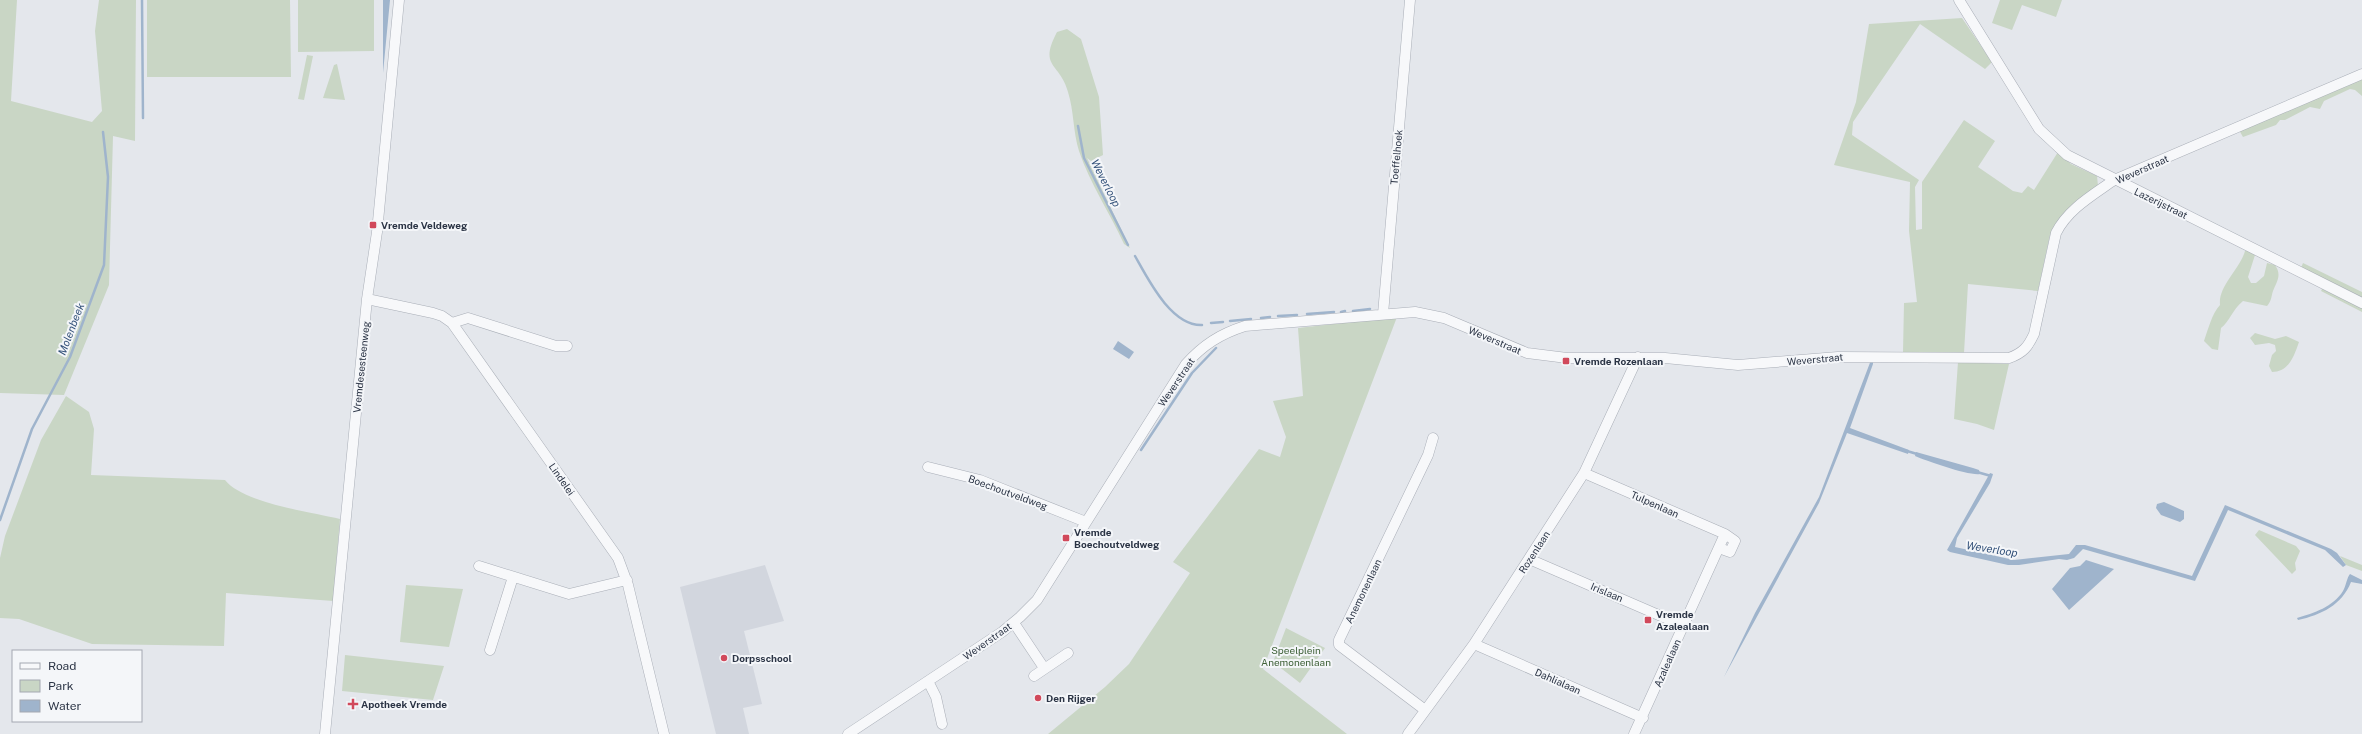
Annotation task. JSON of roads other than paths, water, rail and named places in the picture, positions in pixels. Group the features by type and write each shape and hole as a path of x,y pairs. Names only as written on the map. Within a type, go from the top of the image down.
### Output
{"street":[{"name":"Vremdesesteenweg","path":"325,734 367,299 378,232 399,0"},
{"name":"Toeffelhoek","path":"1383,314 1410,0"},
{"name":"Lazerijstraat","path":"1959,0 2039,129 2075,161 2362,303"},
{"name":"Weverstraat","path":"848,734 1014,623 1036,600 1186,364 1212,339 1245,326 1415,312 1430,314 1527,353 1567,358 1638,357 1738,365 1838,357 2000,359 2018,355 2027,348 2034,334 2056,233 2062,221 2079,205 2114,180 2362,74"},
{"name":"Lindelei","path":"367,299 433,313 442,316 452,323 618,558 627,580 664,734"},
{"path":"452,323 468,318 556,346 567,346"},
{"name":"Rozenlaan","path":"1408,734 1474,644 1584,473 1638,357"},
{"name":"Anemonenlaan","path":"1425,710 1339,645 1339,640 1428,455 1433,438"},
{"name":"Boechoutveldweg","path":"928,467 980,480 1086,522"},
{"name":"Tulpenlaan","path":"1584,473 1725,534"},
{"name":"Azalealaan","path":"1634,734 1643,718 1719,548 1730,552 1735,541 1725,534"},
{"name":"Irislaan","path":"1529,559 1684,626"},
{"path":"480,566 569,594 627,580"},
{"path":"490,650 513,577"},
{"path":"1014,623 1044,668"},
{"name":"Dahlialaan","path":"1474,644 1643,718"},
{"path":"1034,676 1068,652"},
{"path":"928,681 936,697 942,724"}],"water":[{"path":"383,0 390,0 383,73"},
{"path":"1118,341 1134,352 1129,359 1113,349"},
{"path":"1871,360 1873,360 1873,364 1850,428 1909,450 1908,454 1847,433 1819,503 1724,677 1755,613 1819,497"},
{"path":"1916,452 1979,470 1980,474 1958,471 1915,456"},
{"path":"1990,473 1993,474 1990,483 1957,538 1955,547 2014,560 2069,554 2076,545 2085,545 2192,576 2225,505 2331,549 2337,553 2346,565 2343,567 2325,550 2228,510 2195,581 2083,549 2074,558 2067,560 2059,559 2019,565 2008,565 1950,552 1947,550"},
{"path":"2164,502 2184,511 2184,519 2180,522 2161,515 2156,508 2157,504"},
{"path":"2086,560 2114,569 2069,610 2052,589 2070,568 2080,566"},
{"path":"2350,574 2362,580 2362,584 2351,582 2342,597 2330,608 2307,618 2298,620 2297,618 2323,609 2339,597"}],"waterway":[{"path":"142,0 143,118"},
{"name":"Weverloop","path":"1078,126 1084,158 1128,245"},
{"name":"Molenbeek","path":"0,520 32,429 70,357 104,265 108,177 103,132"},
{"name":"Weverloop","path":"1135,256 1154,288 1171,310 1180,318 1191,323 1202,325"},
{"name":"Weverloop","path":"1353,311 1370,309"},
{"name":"Weverloop","path":"1341,312 1345,311"},
{"name":"Weverloop","path":"1307,314 1334,312"},
{"name":"Weverloop","path":"1278,316 1297,315"},
{"name":"Weverloop","path":"1261,318 1270,317"},
{"name":"Weverloop","path":"1230,321 1251,319"},
{"name":"Weverloop","path":"1211,323 1223,322"},
{"path":"1141,450 1192,373 1216,348"},
{"name":"Weverloop","path":"1907,451 1917,454"},
{"name":"Weverloop","path":"1977,472 1991,476"}],"place":[{"name":"Vremde Veldeweg","path":"373,225"},
{"name":"Vremde Rozenlaan","path":"1566,361"},
{"name":"Vremde Boechoutveldweg","path":"1066,538"},
{"name":"Vremde Azalealaan","path":"1648,620"},
{"name":"Dorpsschool","path":"724,658"},
{"name":"Den Rijger","path":"1038,698"},
{"name":"Apotheek Vremde","path":"353,704"}],"park label":[{"name":"Speelplein Anemonenlaan","path":"1296,656"}]}
